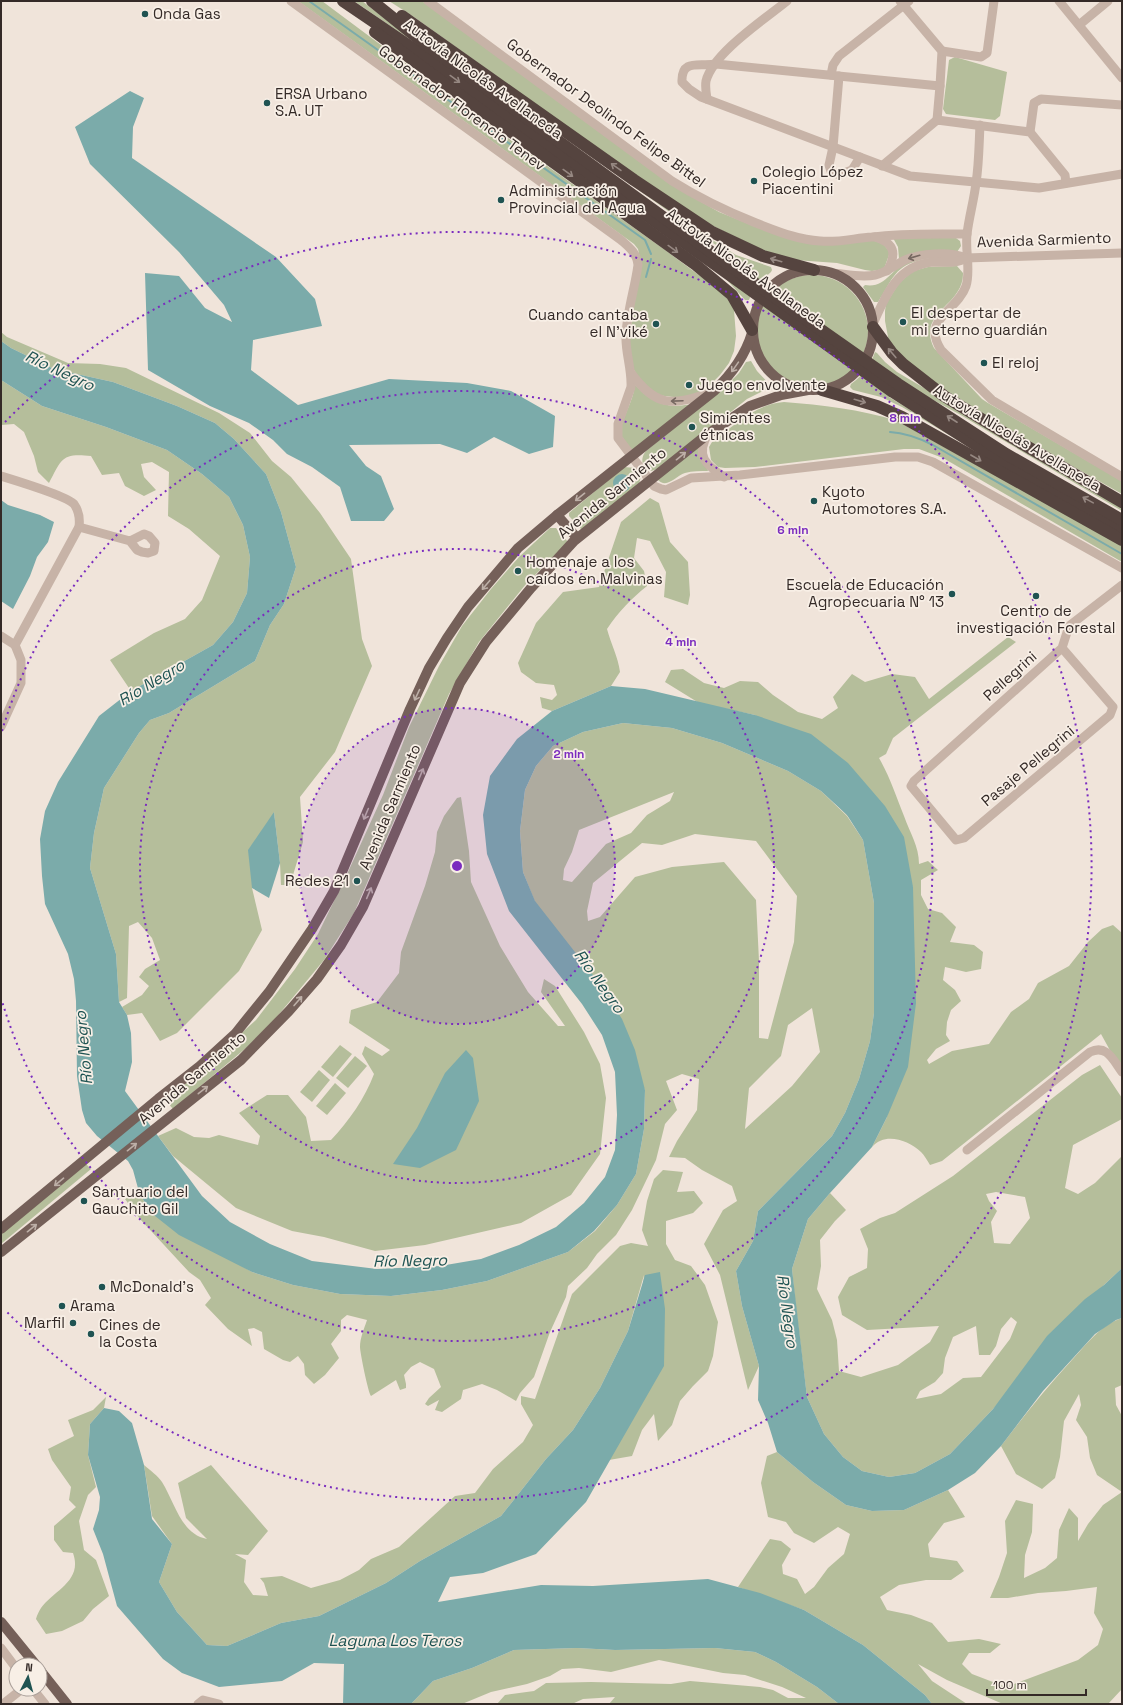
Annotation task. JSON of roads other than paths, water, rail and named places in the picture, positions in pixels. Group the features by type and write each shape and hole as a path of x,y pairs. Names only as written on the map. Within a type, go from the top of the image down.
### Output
{"highway":[{"path":"334,1 464,98 696,265 732,296 752,331"},
{"name":"Autovía Nicolás Avellaneda","path":"343,1 424,56 895,388 1008,465 1122,530"},
{"name":"Autovía Nicolás Avellaneda","path":"372,1 429,47 726,268"},
{"path":"380,1 634,180 712,232 763,256 814,270"},
{"path":"873,326 892,353 903,364 944,396 1010,437 1122,502"},
{"name":"Autovía Nicolás Avellaneda","path":"895,388 1006,454 1122,520"},
{"path":"822,390 877,406 902,417 1122,540"}],"main road":[{"path":"814,270 832,273 842,278 860,293 870,313 873,326 870,351 857,371 837,385 822,390 808,390 790,386 778,380 760,359 754,346 752,331 756,310 762,296 772,285 785,277 799,272 814,270"},
{"name":"Avenida Sarmiento","path":"1,1230 158,1099 200,1066 235,1034 269,992 312,930 334,891 410,709 429,668 446,638 468,607 518,548 613,470 632,457 714,391 729,376 742,357 752,331"},
{"name":"Avenida Sarmiento","path":"1,1252 241,1060 289,1011 317,979 341,945 363,907 460,683 486,642 531,588 577,538 651,481 708,434 750,406 766,399 808,390"},
{"path":"557,515 577,538"},
{"path":"1,1622 29,1657"},
{"path":"48,1680 68,1704"}],"street":[{"name":"Gobernador Florencio Tenev","path":"291,1 632,250 637,258 638,265 626,333 625,347 630,372 631,387 617,428 618,438 651,481"},
{"name":"Gobernador Deolindo Felipe Bittel","path":"428,1 672,181 696,196 770,228 800,238 833,242 872,236 907,234 967,234"},
{"path":"707,99 705,88 707,79 723,52 787,1"},
{"path":"942,51 981,57 987,53 994,1"},
{"path":"1059,1 1122,78"},
{"path":"1079,25 1108,1"},
{"path":"860,156 852,170 839,175 831,171 829,165 834,147 835,76 833,65 839,56 905,2 942,51 936,120 882,166"},
{"path":"940,86 716,64 706,66 693,65 686,67 681,73 682,82 689,89 707,99 910,176 977,181 1039,188 1122,174"},
{"path":"1030,132 1034,103 1041,99 1122,105"},
{"path":"936,120 1030,132 1065,175 1066,183"},
{"path":"980,125 977,181 967,234 967,277 963,293 936,324 935,337 941,350 992,400 1122,477"},
{"path":"872,236 883,240 892,248 894,254 886,271"},
{"name":"Avenida Sarmiento","path":"832,273 871,276 886,271 908,259 922,255 959,255 966,258 1122,253"},
{"name":"Avenida Sarmiento","path":"873,326 888,291 899,276 922,264 932,262 960,262 966,258"},
{"name":"Gobernador Florencio Tenev","path":"630,372 646,391 662,400 673,402 684,401 714,391"},
{"path":"708,434 703,448 704,459 710,468 724,477"},
{"path":"651,481 656,488 666,490 689,478 724,477 895,457 918,457 933,462 1122,568"},
{"path":"1,476 62,497 73,503 80,518 79,527 15,645"},
{"path":"79,527 130,541"},
{"path":"1062,648 1069,626 1122,585"},
{"path":"1,636 15,645 21,660 21,683 1,727"},
{"name":"Pasaje Pellegrini","path":"956,840 964,838 1110,715 1113,707 1062,648"},
{"name":"Pellegrini","path":"956,840 911,786 914,781 1062,648"},
{"path":"967,1150 1090,1052 1096,1049 1102,1049 1109,1054 1122,1072"},
{"path":"1,1648 8,1657"},
{"path":"3,1704 12,1697"},
{"path":"201,1702 219,1704"}],"water":[{"path":"130,91 144,98 133,127 132,158 276,257 315,299 322,326 253,340 251,370 298,405 389,379 467,383 511,391 555,416 553,447 529,454 494,437 467,453 440,444 349,445 366,466 381,476 394,509 384,521 351,521 340,487 312,467 287,454 273,440 249,423 210,406 148,370 145,273 179,276 205,308 232,322 224,305 179,252 90,164 75,127"},
{"name":"Río Negro","path":"1,341 11,348 54,369 113,382 177,406 215,423 234,439 266,474 281,512 296,567 284,604 270,625 255,661 169,713 150,720 139,733 104,788 94,833 90,868 116,954 119,1002 127,1015 131,1033 132,1062 125,1091 202,1196 230,1222 270,1244 312,1261 377,1269 440,1266 481,1259 519,1245 556,1227 584,1203 605,1177 615,1150 617,1115 615,1072 602,1035 582,1004 509,911 487,854 483,815 490,776 517,739 552,711 611,686 645,689 755,715 811,734 848,763 885,806 904,837 913,887 916,1003 908,1067 887,1117 872,1147 808,1219 792,1269 807,1397 824,1434 843,1457 862,1471 889,1477 915,1473 950,1454 993,1409 1047,1336 1085,1299 1104,1285 1122,1268 1122,1318 1116,1320 1095,1334 1043,1391 1001,1446 975,1473 948,1490 904,1510 872,1511 846,1505 813,1482 777,1452 768,1423 758,1400 759,1366 742,1306 736,1271 753,1241 758,1211 832,1136 845,1113 859,1079 870,1041 874,1013 874,903 863,840 847,815 821,791 788,771 722,743 672,728 623,723 583,732 553,746 536,766 525,790 520,831 523,872 535,901 600,984 622,1019 635,1050 645,1090 644,1129 636,1174 617,1205 594,1231 568,1252 487,1281 442,1290 391,1296 340,1294 293,1285 252,1272 179,1235 150,1212 139,1192 133,1170 128,1161 97,1136 86,1123 82,1110 77,1076 76,1001 74,979 68,954 45,904 40,839 45,811 58,782 99,716 131,691 213,645 233,622 247,593 250,557 243,525 229,497 202,474 167,450 106,427 42,406 1,380"},
{"path":"622,474 628,477 631,483 628,489 622,492 616,489 613,483 616,477"},
{"path":"1,500 8,505 40,515 54,522 48,542 37,557 30,576 13,609 1,601"},
{"path":"274,812 280,863 269,898 252,888 248,850"},
{"path":"466,1050 473,1058 479,1101 456,1150 420,1168 393,1164 417,1128 445,1073"},
{"name":"Laguna Los Teros","path":"660,1272 665,1309 664,1366 586,1502 536,1554 483,1573 450,1577 438,1602 541,1585 593,1586 708,1579 760,1593 804,1610 863,1645 925,1695 932,1704 839,1704 817,1687 776,1662 755,1652 715,1648 615,1650 577,1648 514,1650 472,1668 433,1681 411,1704 343,1704 344,1664 314,1663 282,1681 219,1687 182,1673 163,1659 117,1606 103,1554 93,1529 99,1510 100,1497 88,1455 90,1424 104,1408 119,1411 132,1423 144,1465 152,1519 172,1544 159,1582 177,1612 207,1645 227,1646 281,1623 319,1616 386,1583 420,1561 501,1516 546,1459 573,1430 600,1388 628,1331 645,1275"}],"waterway":[{"path":"309,1 645,240 651,254"},
{"path":"646,277 651,259"},
{"path":"890,432 912,436 933,445 1122,554"}],"place":[{"name":"Onda Gas","path":"145,14"},
{"name":"ERSA Urbano S.A. UT","path":"267,103"},
{"name":"Colegio López Piacentini","path":"754,181"},
{"name":"Administración Provincial del Agua","path":"501,200"},
{"name":"El despertar de mi eterno guardián","path":"903,322"},
{"name":"Cuando cantaba el N'viké","path":"656,324"},
{"name":"El reloj","path":"984,363"},
{"name":"Juego envolvente","path":"689,385"},
{"name":"Simientes étnicas","path":"692,427"},
{"name":"Kyoto Automotores S.A.","path":"814,501"},
{"name":"Homenaje a los caídos en Malvinas","path":"518,571"},
{"name":"Escuela de Educación Agropecuaria N° 13","path":"952,594"},
{"name":"Centro de investigación Forestal","path":"1036,596"},
{"name":"Redes 21","path":"357,881"},
{"name":"Santuario del Gauchito Gil","path":"84,1201"},
{"name":"McDonald's","path":"102,1287"},
{"name":"Arama","path":"62,1306"},
{"name":"Marfil","path":"73,1323"},
{"name":"Cines de la Costa","path":"91,1334"}]}
